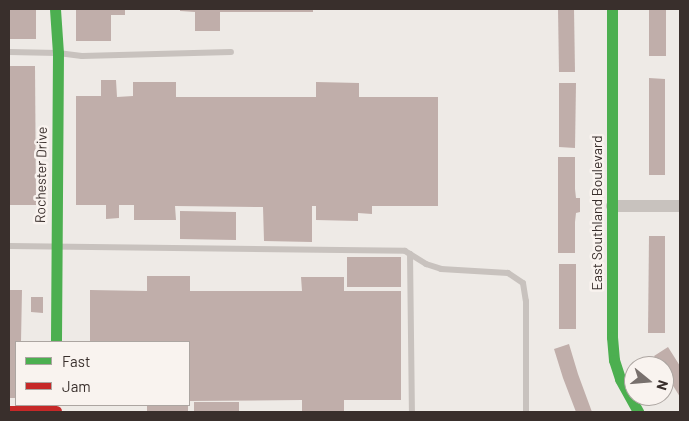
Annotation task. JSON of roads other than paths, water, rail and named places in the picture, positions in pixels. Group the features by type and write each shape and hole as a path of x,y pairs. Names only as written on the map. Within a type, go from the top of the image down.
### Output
{"street":[{"name":"Rochester Drive","path":"55,9 58,53 55,246 56,341"},
{"name":"East Southland Boulevard","path":"612,9 612,337 614,360 620,378 638,412"},
{"path":"612,206 680,206"},
{"path":"9,411 56,409"}],"lane":[{"path":"9,52 58,53 82,56 231,52"},
{"path":"9,246 405,251 426,264 441,269 508,273 523,283 526,300 526,412"},
{"path":"410,254 412,412"}]}
